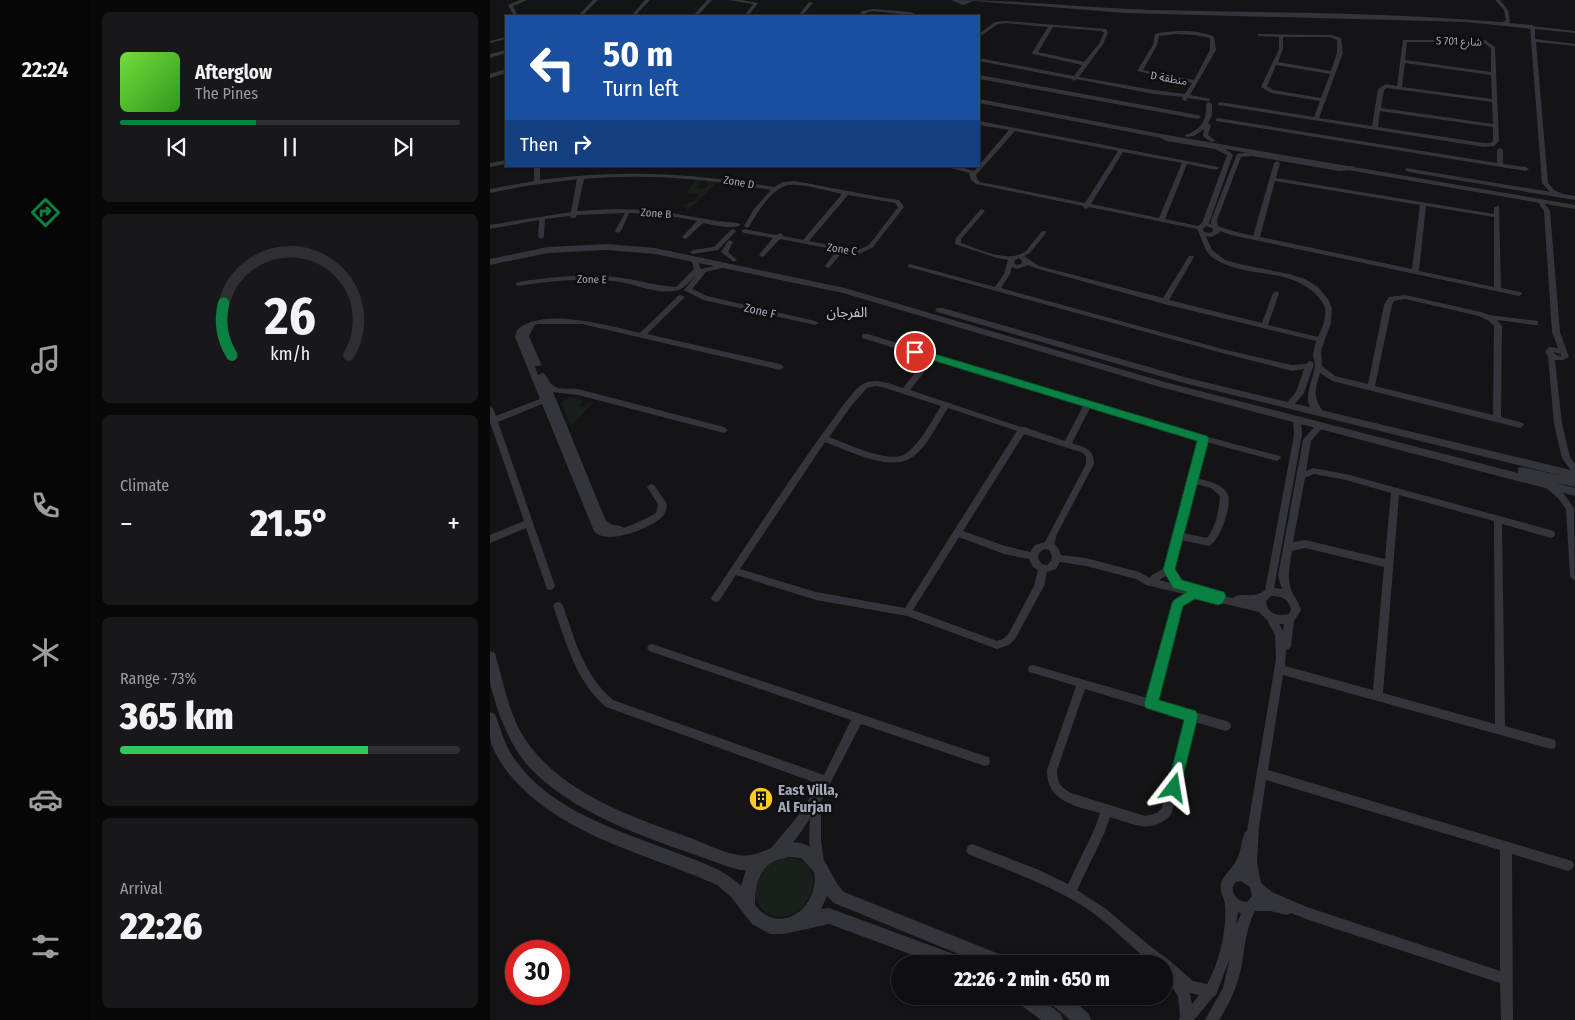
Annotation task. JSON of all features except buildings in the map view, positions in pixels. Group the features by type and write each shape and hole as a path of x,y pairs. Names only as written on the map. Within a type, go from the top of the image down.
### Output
{"street":[{"path":"515,15 510,5 525,0"},
{"path":"581,15 596,0"},
{"path":"634,15 648,0"},
{"path":"696,15 710,0"},
{"path":"730,0 756,3 747,15"},
{"path":"954,0 961,3 975,0 1137,12 1466,20 1575,32"},
{"path":"1497,0 1507,13 1508,21 1502,24"},
{"path":"801,15 811,3"},
{"path":"861,15 864,12 873,10 911,13 914,15"},
{"path":"980,35 1003,22 1052,25 1105,32 1101,44 1075,78"},
{"path":"1052,25 1035,53 1086,64"},
{"path":"1532,27 1546,183 1552,191 1575,200"},
{"name":"D منطقة","path":"1186,98 1195,82 1213,50 1212,37 1204,34 1172,33 1157,35 1155,45 1140,72 1195,82"},
{"path":"1260,35 1338,38 1341,50 1317,117"},
{"path":"1281,35 1281,47 1263,86 1266,89 1323,100"},
{"path":"490,43 505,39"},
{"name":"S 701 شارع","path":"1399,87 1404,42 1407,40 1483,41 1493,46 1496,142"},
{"path":"1533,40 1575,45"},
{"path":"490,50 493,55"},
{"path":"980,61 1186,98"},
{"path":"980,61 1208,102 1317,117 1488,145 1495,144 1496,142"},
{"path":"1402,61 1494,74"},
{"path":"1274,64 1333,74"},
{"path":"1004,81 1014,68"},
{"path":"490,74 505,70"},
{"path":"980,77 1058,88 1198,116"},
{"path":"1375,126 1382,89 1389,86 1494,101"},
{"path":"980,97 1187,136 1343,159 1563,196"},
{"path":"1171,112 1177,97"},
{"path":"980,101 1161,136 1575,200"},
{"path":"1187,136 1202,130 1210,109 1208,102"},
{"path":"1213,140 1207,137 1205,132 1219,103"},
{"path":"1219,103 1317,117"},
{"path":"1246,124 1252,108"},
{"path":"1378,109 1495,126"},
{"path":"1218,120 1526,169"},
{"path":"980,123 1216,168"},
{"path":"1013,130 974,174 974,180 978,183 1086,207 1256,238 1519,294"},
{"path":"1161,136 1174,141 1224,150 1230,155 1202,228 1209,251 1221,260 1290,277 1316,290 1329,308 1316,357 1318,367 1310,399 1320,413"},
{"path":"1432,154 1435,136"},
{"path":"1500,150 1500,165"},
{"path":"1086,207 1122,151"},
{"path":"1205,241 1215,230 1214,220 1238,156 1246,154 1339,169 1354,168"},
{"path":"1312,160 1575,207"},
{"path":"490,165 505,162"},
{"path":"1161,221 1185,163"},
{"path":"1256,238 1277,163"},
{"path":"1226,166 1234,167"},
{"path":"537,167 537,182"},
{"path":"952,167 974,174"},
{"name":"Zone D","path":"490,191 537,182 635,174 719,178 776,189"},
{"path":"573,215 581,177"},
{"path":"1273,179 1497,216"},
{"path":"784,184 795,183 885,200"},
{"name":"Zone D","path":"753,215 776,189 784,184"},
{"path":"806,241 847,192"},
{"name":"Zone C","path":"736,228 859,252 872,244 895,214 897,205 885,200"},
{"path":"1540,202 1547,211 1558,354 1554,372 1557,419 1566,458 1575,470"},
{"path":"1415,272 1423,204"},
{"path":"1547,211 1556,204"},
{"path":"1497,207 1498,290"},
{"path":"982,211 958,239 957,243 964,248 1013,260 1025,260 1037,267 1164,302 1322,340"},
{"name":"Zone B","path":"573,215 656,212 736,228"},
{"path":"618,231 627,214"},
{"name":"Zone B","path":"573,215 627,214 665,216 736,228"},
{"path":"490,228 573,215"},
{"path":"490,228 573,215"},
{"path":"490,262 548,250 591,247 640,248 690,254 716,249 736,228 753,215"},
{"path":"731,263 724,250 745,229 753,215"},
{"path":"541,237 542,220"},
{"path":"685,237 701,222"},
{"path":"1202,228 1215,230"},
{"path":"1006,274 1025,264 1028,252 1044,232"},
{"path":"762,255 779,236"},
{"path":"490,256 541,245 602,240 649,243 846,291 1160,384 1575,492"},
{"path":"828,266 842,248"},
{"path":"996,290 1013,260 1028,252"},
{"path":"640,334 672,291 698,269 690,254"},
{"path":"1164,302 1191,257"},
{"path":"1013,260 1019,267 1037,267"},
{"path":"640,334 685,293 704,270 731,263 855,286 1166,376 1575,475"},
{"path":"910,266 1292,368 1309,366"},
{"name":"Zone E","path":"518,284 589,278 628,281 672,291"},
{"name":"Zone F","path":"672,291 815,323"},
{"path":"1264,327 1276,293"},
{"path":"1371,388 1388,305 1392,299 1405,297 1488,317 1535,323"},
{"path":"1488,317 1498,326 1497,420"},
{"path":"657,496 658,506 648,517 620,529 610,529 604,526 518,334 523,327 537,323 576,322 640,334 780,367"},
{"path":"537,323 527,330 525,336 546,386 549,409 595,526 600,533 618,534 655,517 664,506 662,500 651,487"},
{"path":"865,336 1088,405 1203,439 1277,458"},
{"path":"1558,354 1574,357"},
{"path":"905,391 932,357"},
{"path":"1289,406 1299,395 1312,359 1316,357"},
{"path":"1318,367 1332,378 1520,425"},
{"path":"1292,368 1304,381 1313,384 1332,378"},
{"path":"716,598 823,438 864,386 879,383 1086,450 1090,457 1090,464 1052,534 1048,547"},
{"path":"546,386 554,390 574,391 724,430"},
{"path":"494,422 548,399 574,391"},
{"path":"823,438 886,460 898,461 911,453 946,404"},
{"path":"1068,443 1088,405"},
{"path":"1245,406 1293,413 1515,470 1575,483"},
{"path":"494,422 533,410 549,409"},
{"path":"490,410 550,586"},
{"path":"1217,1017 1231,984 1242,926 1258,897 1251,862 1253,827 1280,664 1280,635 1260,603 1266,594 1296,449 1298,433 1296,420"},
{"path":"1271,618 1289,619 1295,614 1296,606 1288,595 1283,580 1308,437 1320,426"},
{"path":"908,612 1023,429"},
{"path":"1151,704 1178,603 1169,570 1203,439"},
{"path":"1296,449 1305,453 1314,467 1551,534"},
{"path":"1555,470 1566,458"},
{"path":"1301,476 1314,471 1346,477"},
{"path":"1178,536 1209,542 1215,538 1218,527 1224,496 1214,486 1192,480"},
{"path":"1548,486 1572,505 1575,576"},
{"path":"1378,696 1396,491"},
{"path":"1498,520 1500,730"},
{"path":"490,533 528,521"},
{"path":"490,539 528,521"},
{"path":"1291,531 1301,540 1389,564"},
{"path":"957,533 1004,550 1033,556"},
{"path":"1288,549 1300,544 1333,550"},
{"path":"1033,556 1040,548 1048,547 1055,550 1058,558"},
{"path":"1033,556 1034,562 1043,568 1053,566 1058,558"},
{"path":"1058,558 1086,562 1139,576 1155,578 1194,593 1219,598 1245,600 1281,592 1288,595"},
{"path":"734,571 816,596 908,612 988,643 1002,644 1009,640 1017,628 1039,586 1043,568"},
{"path":"1155,578 1169,570"},
{"path":"1139,576 1146,581 1174,586 1262,609"},
{"path":"1178,603 1194,593"},
{"path":"558,606 585,679 610,704 826,780"},
{"path":"1280,664 1285,653 1289,619"},
{"path":"652,648 985,761"},
{"path":"490,657 502,701 520,744 535,764 554,780 607,812 726,859 740,863 797,850 810,856 832,892 850,903 980,955"},
{"path":"1280,664 1378,696 1551,744"},
{"path":"1033,669 1226,726"},
{"path":"1082,683 1052,770 1052,781 1063,795 1145,822 1155,820 1164,815 1169,806 1192,716"},
{"path":"490,718 493,735 506,759 540,796 592,826 723,881 737,891 748,904 752,914 759,921 769,926 780,927 818,916 829,916 935,955"},
{"path":"748,904 749,880 769,856 794,833 816,801 858,718"},
{"path":"1262,773 1568,866"},
{"path":"791,925 799,921 813,908 821,891 815,840 816,801"},
{"path":"1070,892 1100,830 1107,810"},
{"path":"1186,1019 1212,991 1225,960 1232,917 1231,902 1226,888 1242,863 1253,827"},
{"path":"1506,846 1507,1020"},
{"path":"972,850 1031,873 1070,892 1112,920 1153,955"},
{"path":"1233,876 1247,876 1268,896 1306,913 1506,980"},
{"path":"1231,902 1242,908 1270,905 1306,913"},
{"path":"1173,972 1190,987 1212,991"},
{"path":"1173,980 1184,994 1186,1019"},
{"path":"1035,1005 1055,1020"},
{"path":"1066,1005 1083,1020"}],"shaded area":[{"path":"696,180 702,181 696,187 701,190 708,186 707,182 709,181 716,183 686,212 687,208 682,206 696,200 699,194 686,193"},
{"path":"569,397 582,400 579,406 584,407 588,403 593,403 571,426 561,403"},
{"path":"784,858 799,860 809,867 813,878 812,889 807,901 799,910 787,916 774,916 766,913 757,902 756,887 758,879 767,867 773,862"}],"place":[{"name":"East Villa, Al Furjan","path":"761,799"}],"district":[{"name":"الفرجان","path":"847,312"}],"route":[{"path":"915,352 1203,439 1169,570 1178,584 1220,596 1218,600 1194,593 1178,603 1151,704 1192,716 1174,788"}]}
